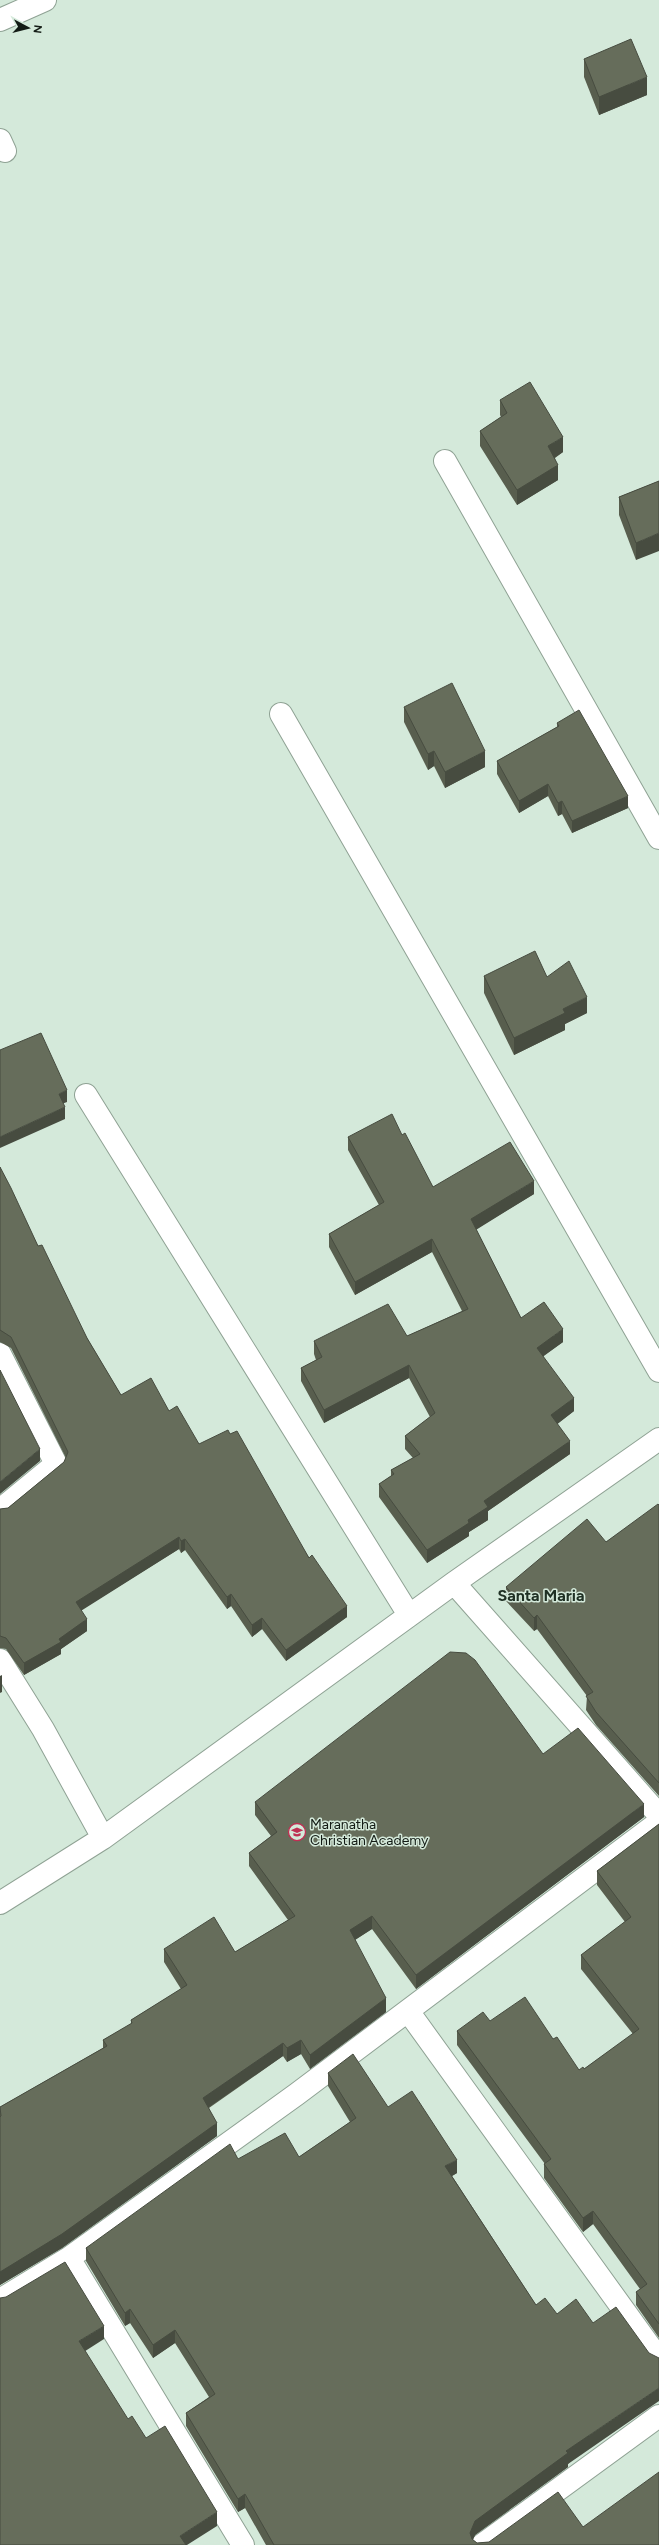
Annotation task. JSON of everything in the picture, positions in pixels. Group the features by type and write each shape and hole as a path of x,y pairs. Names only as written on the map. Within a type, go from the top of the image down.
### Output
{"street":[{"path":"0,20 45,0"},
{"path":"445,461 659,838"},
{"path":"281,714 659,1371"},
{"path":"86,1095 409,1615"},
{"path":"0,1354 56,1464 0,1510"},
{"path":"0,1903 103,1838 409,1615 659,1439"},
{"path":"454,1583 659,1815"},
{"path":"0,1660 43,1729 103,1838"},
{"path":"0,2300 69,2258 297,2094 659,1822"},
{"path":"408,2012 659,2359"},
{"path":"69,2258 243,2545"},
{"path":"482,2545 659,2416"}],"building":[{"path":"631,39 647,77 599,97 584,59"},
{"path":"530,382 563,437 548,446 558,465 517,490 480,431 507,413 500,400"},
{"path":"659,481 659,533 636,543 619,497"},
{"path":"452,683 485,751 445,772 434,751 428,754 404,707"},
{"path":"579,710 628,796 572,821 562,801 558,803 548,784 519,801 497,761 559,726 557,723"},
{"path":"535,951 547,977 569,961 587,997 563,1009 565,1013 514,1038 484,976"},
{"path":"41,1033 67,1090 59,1094 65,1107 0,1137 0,1050"},
{"path":"392,1114 402,1135 405,1133 433,1187 510,1142 534,1181 471,1219 521,1318 544,1302 563,1329 537,1348 574,1398 551,1415 570,1441 484,1501 488,1507 468,1520 469,1523 427,1550 379,1484 394,1474 391,1470 420,1454 405,1436 435,1413 409,1365 324,1410 301,1368 322,1357 314,1341 388,1304 407,1336 468,1309 432,1239 355,1282 329,1234 384,1202 348,1137"},
{"path":"0,1167 38,1246 42,1245 87,1338 121,1395 151,1378 169,1411 177,1406 199,1444 228,1430 230,1434 237,1431 309,1558 312,1555 347,1606 286,1650 262,1618 252,1625 231,1594 227,1597 185,1539 181,1541 179,1537 76,1602 87,1619 59,1639 61,1642 24,1663 6,1638 0,1636 0,1509 8,1508 64,1462 68,1452 11,1337 0,1330"},
{"path":"0,1370 40,1449 0,1482"},
{"path":"658,1504 659,1783 596,1712 586,1696 593,1692 537,1615 534,1618 506,1587 587,1519 606,1542"},
{"path":"450,1652 466,1653 475,1660 543,1754 578,1728 644,1804 416,1975 372,1916 350,1930 386,1998 310,2055 301,2040 287,2048 283,2043 203,2098 217,2123 62,2234 0,2272 0,2107 107,2046 103,2040 132,2023 131,2020 187,1985 164,1949 214,1917 235,1952 295,1916 249,1853 277,1832 255,1802"},
{"path":"659,1824 659,2324 636,2292 647,2284 593,2211 583,2218 544,2164 551,2159 457,2031 483,2012 490,2021 525,1997 553,2039 557,2037 579,2070 583,2067 584,2069 639,2029 581,1955 631,1917 597,1871"},
{"path":"353,2054 388,2107 412,2091 457,2160 445,2166 536,2305 545,2298 557,2314 576,2299 593,2323 616,2307 649,2353 659,2358 659,2388 566,2451 568,2453 475,2521 470,2533 472,2539 477,2543 489,2542 558,2492 583,2527 659,2472 659,2545 274,2545 245,2494 238,2499 186,2413 215,2394 175,2330 153,2345 130,2309 125,2313 86,2248 230,2144 238,2159 285,2133 299,2157 356,2118 328,2073"},
{"path":"65,2262 104,2326 79,2341 128,2419 132,2416 146,2438 165,2426 217,2512 180,2536 186,2545 0,2545 0,2298 6,2297"}],"place":[{"name":"Maranatha Christian Academy","path":"297,1832"}],"district":[{"name":"Santa Maria","path":"541,1595"}]}
